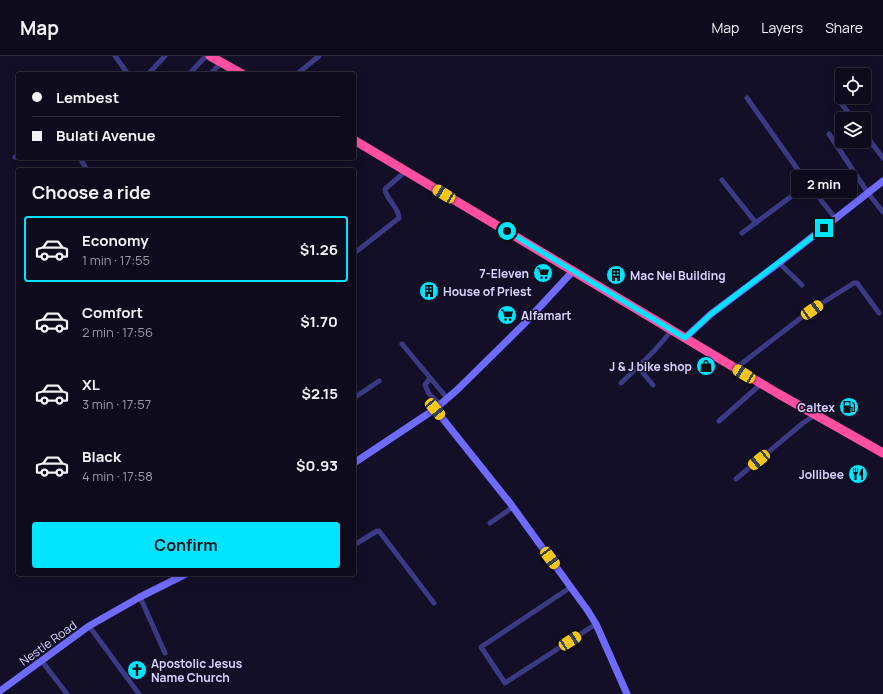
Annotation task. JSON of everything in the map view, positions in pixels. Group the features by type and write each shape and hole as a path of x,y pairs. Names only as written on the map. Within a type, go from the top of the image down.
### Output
{"highway":[{"path":"210,56 239,72"},
{"path":"356,141 815,416 883,453"}],"street":[{"path":"115,56 127,72"},
{"path":"150,72 165,56"},
{"path":"191,72 206,56"},
{"path":"299,72 319,56"},
{"path":"213,72 224,63"},
{"path":"216,72 224,63"},
{"path":"747,98 808,184 836,219"},
{"path":"842,104 848,112"},
{"path":"829,134 868,193 883,212"},
{"path":"871,142 883,158"},
{"path":"357,251 399,218 399,213 386,195 385,190 406,171"},
{"path":"722,180 756,223"},
{"path":"685,338 711,314 836,219 883,181"},
{"path":"742,233 808,184"},
{"path":"779,263 802,285"},
{"path":"356,462 447,398 522,326 573,271"},
{"path":"736,368 812,310 854,283 858,283 879,313"},
{"path":"621,383 655,350 672,330"},
{"path":"402,344 447,398"},
{"path":"638,367 653,385"},
{"path":"430,378 425,385 426,390 513,507 596,624 627,694"},
{"path":"356,397 379,381"},
{"path":"719,421 761,384"},
{"path":"736,479 803,423 815,416"},
{"path":"490,523 513,507"},
{"path":"356,544 379,531 434,603"},
{"name":"Nestle Road","path":"0,691 89,626 140,596 182,576"},
{"path":"571,587 481,647 505,683 596,624"},
{"path":"140,596 165,653"},
{"path":"89,626 139,694"},
{"path":"41,660 67,694"}],"place":[{"name":"7-Eleven","path":"543,273"},
{"name":"Mac Nel Building","path":"616,275"},
{"name":"House of Priest","path":"429,291"},
{"name":"Alfamart","path":"507,315"},
{"name":"J & J bike shop","path":"706,366"},
{"name":"Caltex","path":"849,407"},
{"name":"Jollibee","path":"858,474"},
{"name":"Apostolic Jesus Name Church","path":"137,670"}],"route":[{"path":"507,231 685,338 711,314 824,228"}]}
